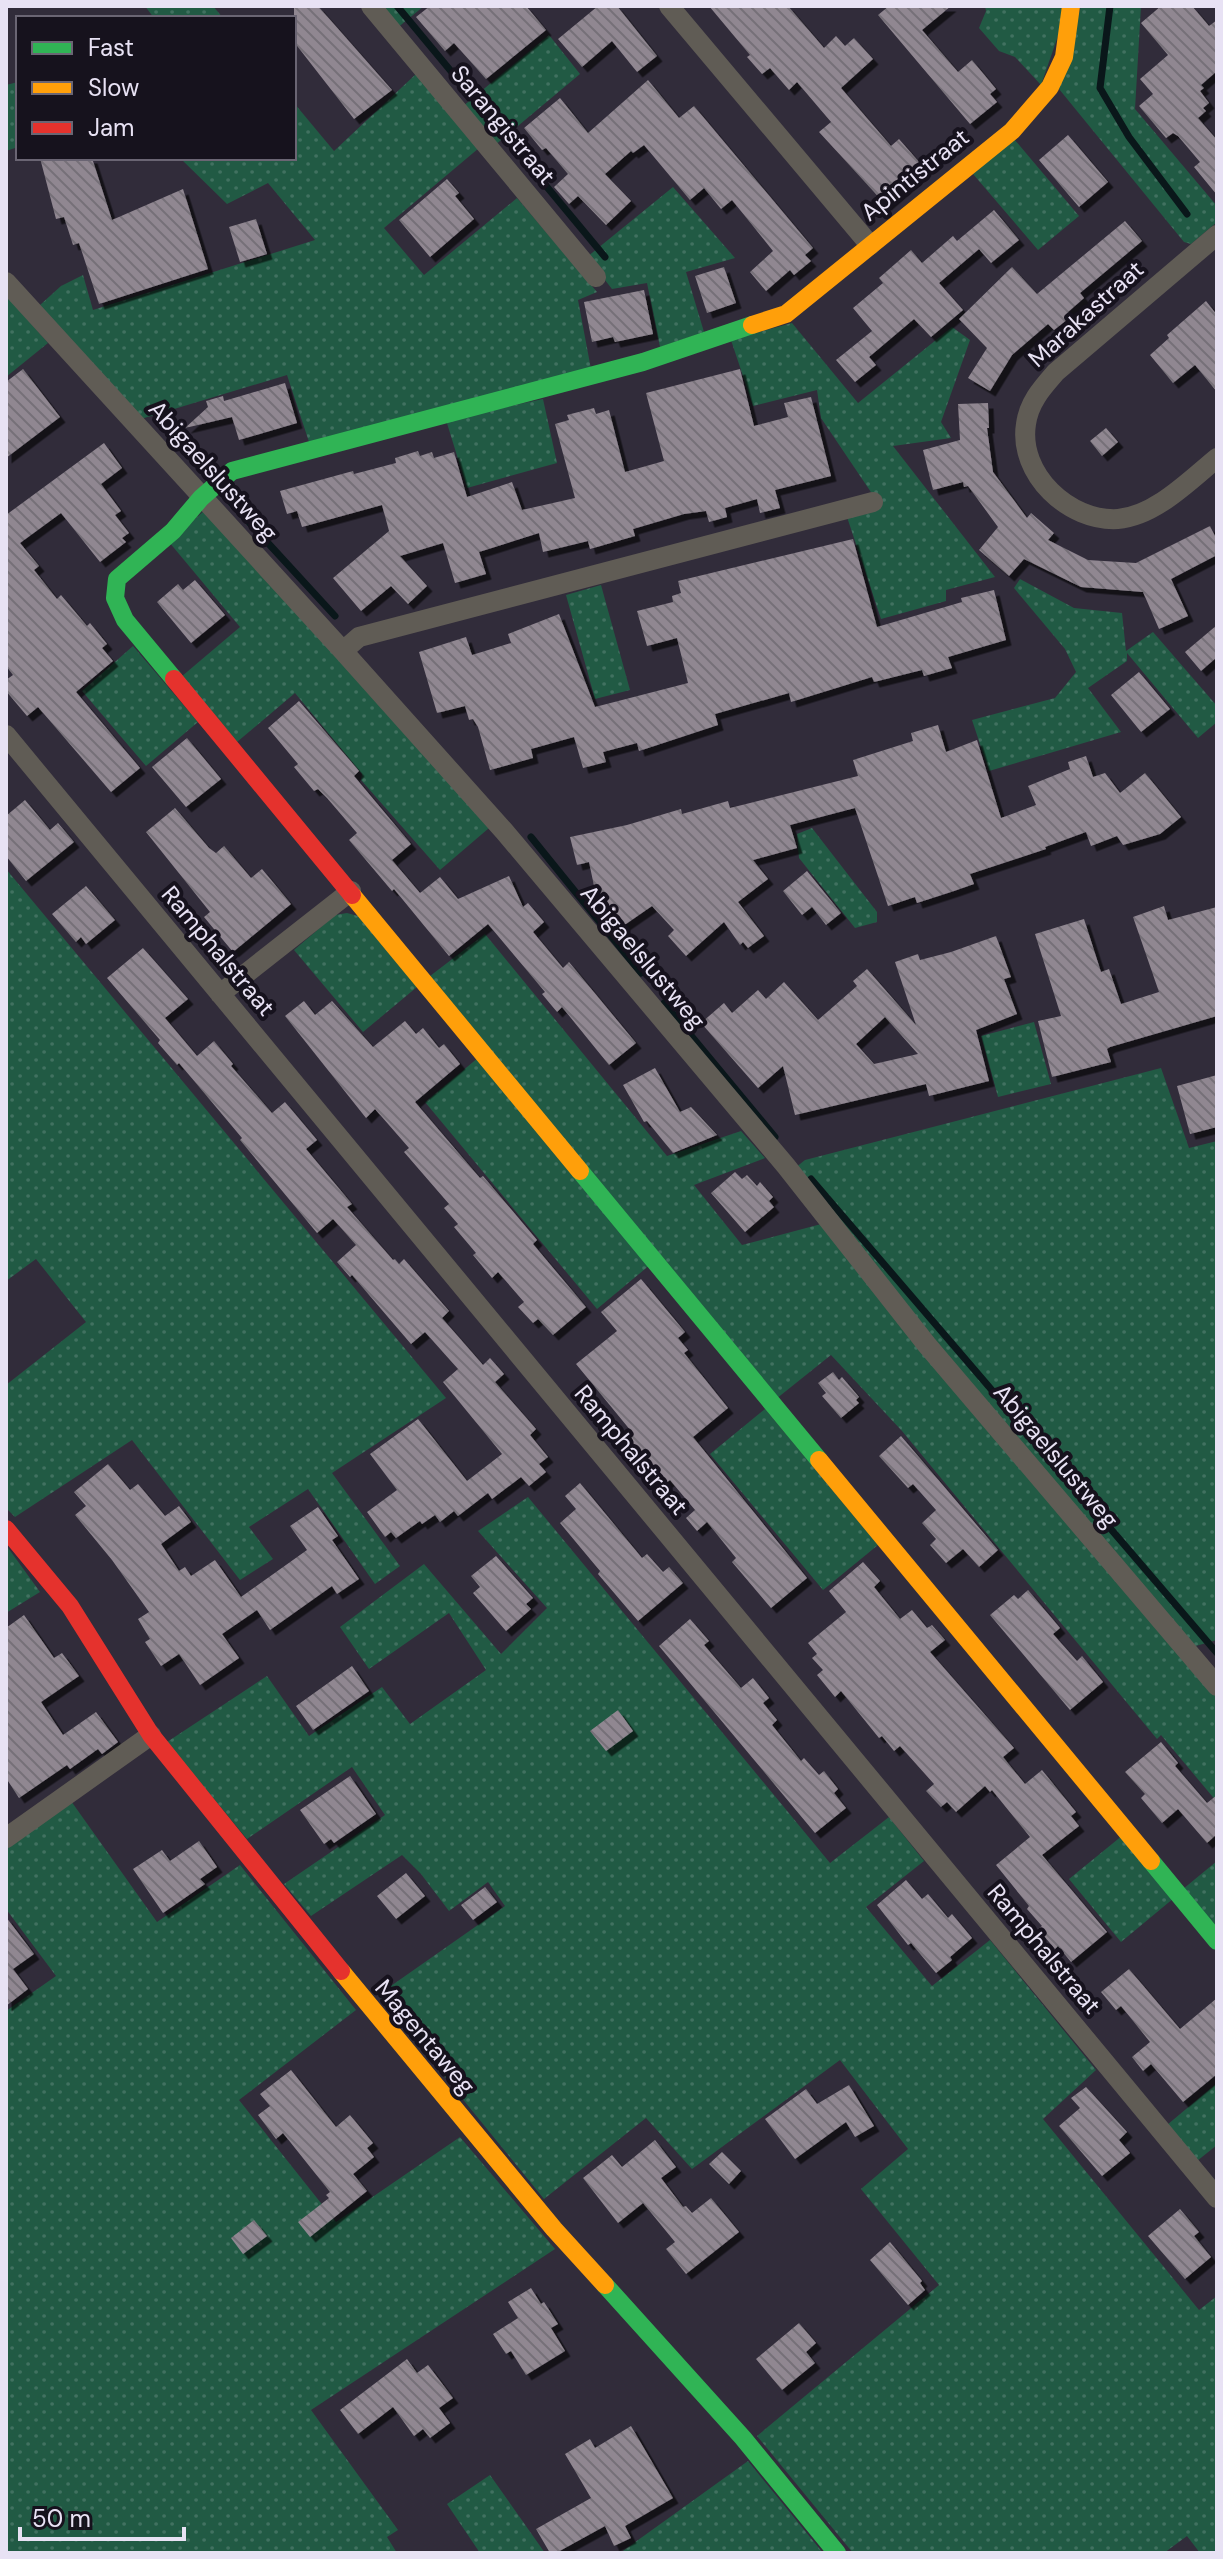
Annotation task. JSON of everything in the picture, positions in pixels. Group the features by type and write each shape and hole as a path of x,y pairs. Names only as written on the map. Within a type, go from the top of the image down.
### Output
{"street":[{"name":"Sarangistraat","path":"371,6 596,277"},
{"name":"Apintistraat","path":"669,6 870,245 1012,131 1050,87 1064,57 1071,6"},
{"name":"Marakastraat","path":"1217,235 1056,372 1034,398 1025,425 1026,447 1033,468 1047,487 1064,503 1098,518 1119,519 1147,511 1217,458"},
{"path":"870,245 786,314 643,362 232,471 201,498 173,531 117,579 115,598 125,620 1217,1941"},
{"name":"Abigaelslustweg","path":"6,282 504,831 786,1166 927,1345 1217,1686"},
{"path":"343,651 359,637 873,502"},
{"name":"Ramphalstraat","path":"6,735 1217,2198"},
{"path":"220,994 351,891"},
{"name":"Magentaweg","path":"6,1529 70,1606 151,1735 332,1961 554,2229 743,2438 837,2553"},
{"path":"6,1838 151,1735"}],"green space":[{"path":"145,6 213,6 221,16 152,16"},
{"path":"378,6 424,6 396,29"},
{"path":"985,6 1064,6 1059,33 1041,85 1015,57 999,51 979,28"},
{"path":"1081,6 1141,6 1135,109 1217,206 1217,222 1191,244 1184,242 1059,89"},
{"path":"549,35 580,74 494,146 462,107"},
{"path":"416,74 479,148 384,228 424,275 517,198 597,292 578,300 591,369 310,445 287,375 141,419 40,305 61,286 83,275 93,310 315,240 268,183 227,204 182,160 296,160 296,105 334,151"},
{"path":"16,82 16,148 6,151 6,85"},
{"path":"1014,139 1079,216 1038,250 973,174"},
{"path":"673,187 735,258 686,272 704,332 660,347 647,283 612,289 587,257"},
{"path":"6,295 48,343 6,377"},
{"path":"792,323 858,403 952,327 970,340 941,422 951,438 893,446 995,577 946,590 946,601 881,619 847,517 881,507 821,418 817,390 753,406 731,340"},
{"path":"543,399 557,463 467,488 446,420"},
{"path":"205,510 489,828 440,870 361,780 362,774 295,693 237,742 181,677 240,627 169,542"},
{"path":"1020,579 1074,608 1122,613 1126,651 1153,632 1217,706 1217,722 1198,738 1127,653 1127,661 1088,688 1121,732 989,771 972,720 1055,698 1076,672 1065,649 1014,588"},
{"path":"601,585 630,690 595,699 566,595"},
{"path":"133,646 198,722 146,766 82,691"},
{"path":"812,828 877,912 877,922 855,928 799,858 797,834"},
{"path":"6,869 446,1398 332,1473 400,1566 375,1584 308,1489 249,1527 273,1559 240,1580 132,1440 15,1517 6,1508 6,1385 86,1322 36,1259 6,1281"},
{"path":"347,913 358,916 417,987 363,1032 294,950 335,915"},
{"path":"485,934 667,1156 741,1131 765,1158 694,1185 742,1245 825,1223 1217,1695 1217,1802 1161,1735 1157,1739 902,1431 831,1355 776,1399 430,976"},
{"path":"1034,1022 1051,1084 998,1097 981,1036"},
{"path":"479,1057 651,1264 597,1309 425,1102"},
{"path":"1161,1068 1189,1148 1217,1141 1217,1640 1192,1647 935,1345 795,1168 805,1160"},
{"path":"765,1409 878,1545 823,1590 710,1454"},
{"path":"528,1497 830,1863 889,1817 924,1861 866,1907 932,1986 990,1940 1096,2070 1043,2119 1199,2310 1217,2296 1217,2553 1200,2553 1187,2536 1164,2553 853,2553 757,2436 939,2285 861,2189 908,2149 840,2060 692,2169 646,2118 544,2199 378,1995 505,1906 488,1882 449,1911 402,1855 311,1916 284,1884 385,1815 352,1767 247,1839 167,1742 267,1676 309,1736 382,1687 410,1724 486,1670 449,1613 369,1669 340,1627 424,1564 501,1654 547,1608 478,1531"},
{"path":"6,1545 40,1592 6,1613"},
{"path":"71,1801 157,1922 240,1865 356,2010 239,2100 336,2222 460,2137 555,2249 311,2410 398,2530 387,2537 397,2553 6,2553 6,2011 56,1976 6,1909 6,1847"},
{"path":"1123,1835 1174,1898 1121,1942 1069,1879"},
{"path":"1217,1861 1217,1929 1183,1889"},
{"path":"1217,2083 1217,2145 1197,2161 1167,2125"},
{"path":"748,2461 823,2553 620,2553"},
{"path":"490,2475 545,2553 480,2553 447,2504"}],"building":[{"path":"294,6 318,6 392,90 354,119 296,45"},
{"path":"430,6 526,6 546,30 486,79 454,43 445,51 416,17"},
{"path":"598,6 617,6 657,56 637,72 612,41 582,67 558,39"},
{"path":"709,6 788,6 824,48 836,36 845,46 854,38 873,59 841,88 891,146 899,139 926,170 886,205 819,132 831,122 797,82 789,90 770,68 762,74"},
{"path":"889,6 951,6 922,30 958,72 972,60 996,89 990,94 997,102 970,124 878,15"},
{"path":"1161,6 1192,6 1209,26 1217,20 1217,71 1201,85 1204,88 1200,91 1209,103 1198,118 1217,140 1217,195 1194,167 1200,162 1178,136 1173,133 1166,138 1139,106 1153,94 1140,79 1168,55 1141,23"},
{"path":"648,80 679,118 694,106 813,248 805,255 811,261 794,275 790,270 766,291 750,272 773,251 732,200 721,209 704,188 690,200 644,145 633,153 631,151 605,174 631,201 606,225 578,196 569,204 554,187 568,174 524,128 560,98 588,133"},
{"path":"1068,135 1108,182 1079,207 1039,160"},
{"path":"41,160 93,160 112,220 183,189 208,269 99,304 79,243 73,245 64,217 56,219"},
{"path":"447,179 459,193 455,196 474,219 430,257 399,220"},
{"path":"994,210 1019,240 991,263 979,249 939,283 963,310 931,337 914,319 869,357 876,365 855,382 836,360 872,331 853,308 883,283 879,278 911,250 922,263 953,236 957,241"},
{"path":"256,219 267,254 240,262 229,227"},
{"path":"1125,221 1142,241 1080,293 1084,298 1068,312 1072,316 1054,330 1048,324 1012,355 990,391 968,378 987,348 959,319 1012,267 1037,294"},
{"path":"724,267 736,303 707,313 695,276"},
{"path":"644,290 653,334 615,342 613,337 592,342 584,302"},
{"path":"1206,301 1217,315 1217,392 1195,365 1173,383 1150,355 1169,338 1167,335"},
{"path":"23,369 60,417 6,458 6,382"},
{"path":"740,369 754,426 788,417 784,403 811,397 831,476 775,490 780,508 760,513 757,499 725,508 727,517 709,522 706,511 684,514 633,529 635,536 590,549 588,541 543,552 539,533 479,552 486,574 455,583 443,543 400,556 427,586 408,604 391,586 361,611 333,578 389,531 382,505 302,527 297,511 287,514 280,491 396,463 395,458 418,451 420,456 432,452 434,458 454,452 467,497 512,482 522,510 575,498 555,424 569,420 567,415 594,408 596,414 609,410 625,472 664,461 646,393"},
{"path":"285,383 297,423 239,440 232,417 185,428 208,407 206,401 223,396 224,401"},
{"path":"988,403 987,428 993,472 1027,518 1031,513 1054,533 1048,540 1088,560 1136,563 1210,526 1217,540 1217,555 1171,579 1188,616 1159,629 1143,592 1081,587 1024,559 1009,576 979,550 998,527 963,482 933,490 923,450 960,440 958,404"},
{"path":"1106,428 1118,442 1102,456 1090,441"},
{"path":"104,443 122,468 101,484 121,511 115,515 129,533 122,538 126,542 100,562 61,513 20,543 39,566 34,570 57,599 61,595 107,644 102,648 113,661 76,692 140,768 111,792 38,707 27,716 6,691 6,680 13,675 6,666 6,515"},
{"path":"853,539 877,627 994,590 1006,640 948,657 952,668 924,676 922,670 874,682 872,677 791,702 789,693 715,714 718,725 639,751 637,743 603,752 606,762 583,768 574,737 531,749 533,758 490,770 478,727 473,719 469,720 465,706 437,713 419,652 466,637 472,655 511,643 508,634 559,614 595,707 688,683 677,638 647,646 637,611 673,602 672,596 681,593 678,581"},
{"path":"195,580 225,615 191,643 157,602 178,584 183,590"},
{"path":"1217,625 1217,657 1201,671 1185,652"},
{"path":"1139,672 1170,709 1141,732 1111,695"},
{"path":"299,701 359,771 354,776 411,844 392,860 420,893 440,877 458,899 509,876 523,907 528,903 544,922 533,932 563,968 569,962 636,1043 609,1065 562,1007 557,1012 542,994 545,992 488,924 449,956 349,840 357,833 318,789 314,791 294,767 298,764 268,728"},
{"path":"938,725 946,752 977,740 1001,818 1036,805 1028,786 1070,769 1068,762 1086,756 1093,777 1105,773 1120,793 1145,773 1181,817 1160,834 1123,845 1117,836 1091,846 1086,832 970,874 974,884 917,903 915,897 888,906 855,808 790,825 797,848 753,860 768,879 738,902 764,936 748,948 743,942 740,945 724,922 686,956 668,936 674,930 652,906 623,926 594,886 589,862 577,865 570,837 681,809 682,814 728,801 730,808 858,776 853,760 913,741 911,733"},
{"path":"187,738 221,779 186,807 152,767"},
{"path":"25,800 50,830 58,823 74,842 26,881 6,856 6,816"},
{"path":"175,808 209,848 216,853 224,846 251,878 262,869 291,904 233,952 204,917 210,912 146,832"},
{"path":"807,871 841,913 826,925 812,907 802,915 783,891"},
{"path":"86,886 115,920 86,944 81,937 76,942 52,914"},
{"path":"1164,906 1168,920 1217,907 1217,1016 1110,1047 1107,1049 1111,1062 1052,1077 1038,1021 1061,1016 1035,934 1084,919 1101,972 1109,969 1121,1004 1159,992 1133,917"},
{"path":"996,936 1011,977 1004,979 1017,1014 976,1030 989,1081 929,1096 926,1084 795,1115 783,1066 758,1088 701,1023 724,1003 732,1013 758,990 766,999 784,982 818,1020 857,986 853,981 867,969 916,1025 895,962 918,954 920,960","holes":["885,1017 918,1054 874,1064 856,1044"]},
{"path":"143,948 188,999 165,1018 197,1056 214,1041 233,1064 231,1066 272,1113 285,1102 317,1140 306,1149 352,1204 347,1207 393,1260 399,1264 404,1259 449,1311 442,1318 483,1365 490,1358 504,1374 495,1382 536,1429 530,1435 548,1457 539,1464 546,1472 529,1486 521,1477 492,1499 488,1493 458,1516 454,1511 440,1522 435,1515 422,1524 420,1521 396,1538 391,1532 385,1537 367,1512 397,1490 370,1454 418,1419 467,1481 502,1454 443,1382 458,1369 425,1332 411,1344 352,1275 350,1277 337,1262 356,1245 333,1219 317,1233 240,1140 242,1138 179,1063 177,1065 158,1043 160,1040 107,978"},
{"path":"304,1001 315,1015 332,1001 373,1047 405,1021 416,1034 423,1028 439,1048 444,1044 460,1064 415,1102 537,1240 533,1244 586,1307 553,1335 538,1319 533,1323 518,1307 524,1302 498,1272 492,1278 454,1227 458,1224 444,1208 449,1204 404,1152 409,1148 375,1109 366,1118 285,1016"},
{"path":"655,1068 680,1112 691,1107 717,1135 673,1153 647,1121 644,1122 623,1085"},
{"path":"1217,1075 1217,1127 1190,1134 1177,1086"},
{"path":"735,1172 742,1179 747,1175 757,1186 760,1182 773,1197 769,1201 774,1207 745,1232 711,1193"},
{"path":"641,1279 685,1332 678,1338 688,1350 684,1353 728,1408 693,1437 807,1578 771,1608 732,1562 736,1558 707,1522 697,1531 686,1518 695,1510 670,1480 666,1483 625,1437 631,1431 576,1364 617,1331 601,1312"},
{"path":"833,1372 839,1380 842,1377 859,1397 856,1400 859,1403 841,1418 822,1396 826,1393 818,1383"},
{"path":"901,1436 998,1550 979,1567 963,1549 946,1563 930,1545 936,1539 922,1523 936,1510 913,1484 908,1488 879,1456"},
{"path":"108,1464 130,1490 138,1484 165,1516 179,1506 191,1522 161,1544 179,1571 185,1567 191,1576 215,1560 241,1597 307,1550 290,1526 318,1507 338,1536 332,1540 359,1579 337,1594 332,1586 270,1630 257,1610 222,1634 239,1658 200,1685 179,1654 161,1666 145,1642 150,1639 138,1619 149,1612 75,1515 86,1506 74,1492"},
{"path":"580,1483 642,1558 647,1554 663,1572 669,1567 683,1583 638,1621 560,1523 576,1509 565,1496"},
{"path":"496,1556 533,1598 526,1604 531,1609 506,1631 473,1593 480,1587 471,1576"},
{"path":"863,1562 880,1581 874,1587 900,1619 912,1610 927,1628 932,1625 945,1640 930,1652 1014,1748 1003,1757 1025,1784 1042,1770 1076,1812 1071,1816 1079,1826 1042,1855 1107,1932 1071,1962 1038,1929 1042,1926 1027,1909 1029,1906 996,1865 1030,1837 992,1790 990,1792 985,1786 956,1812 947,1802 941,1807 926,1791 934,1784 900,1746 894,1751 882,1736 879,1738 841,1691 835,1697 817,1675 823,1670 812,1658 817,1654 808,1643 846,1612 829,1591"},
{"path":"1028,1590 1060,1628 1053,1634 1077,1661 1082,1656 1103,1682 1070,1710 990,1615 1014,1595 1018,1599"},
{"path":"24,1615 54,1658 62,1653 79,1676 41,1702 63,1735 96,1712 118,1742 102,1754 98,1749 70,1769 67,1765 19,1798 6,1778 6,1628"},
{"path":"690,1619 709,1641 704,1645 741,1688 753,1678 769,1698 763,1703 777,1720 772,1725 801,1761 804,1758 819,1775 824,1771 838,1789 834,1793 846,1808 815,1833 659,1646"},
{"path":"352,1666 369,1691 313,1730 296,1706"},
{"path":"618,1710 633,1731 606,1751 590,1731"},
{"path":"1161,1742 1178,1763 1175,1766 1207,1803 1217,1795 1217,1834 1207,1843 1178,1809 1162,1823 1141,1798 1145,1794 1125,1772"},
{"path":"350,1776 376,1814 334,1843 331,1839 324,1844 300,1810"},
{"path":"199,1841 217,1867 200,1879 205,1884 163,1913 133,1869 162,1850 170,1861"},
{"path":"406,1873 425,1896 396,1919 377,1896"},
{"path":"906,1880 922,1899 928,1894 948,1918 952,1914 972,1938 936,1973 911,1943 908,1945 877,1905"},
{"path":"485,1887 497,1902 473,1920 461,1905"},
{"path":"6,1917 34,1954 13,1969 28,1989 6,2006"},
{"path":"1129,1969 1180,2029 1217,1998 1217,2074 1183,2102 1151,2064 1143,2071 1132,2057 1150,2042 1121,2006 1116,2010 1101,1992"},
{"path":"291,2070 336,2127 350,2115 373,2143 367,2148 374,2157 353,2174 367,2191 310,2237 298,2222 329,2198 326,2195 330,2192 283,2133 276,2139 258,2115 270,2106 260,2094"},
{"path":"849,2085 874,2126 855,2137 846,2122 795,2159 765,2119 806,2089 817,2104"},
{"path":"1086,2087 1127,2132 1119,2140 1130,2153 1102,2176 1059,2126 1080,2108 1071,2098"},
{"path":"655,2140 676,2167 661,2178 683,2207 686,2206 692,2213 711,2198 739,2232 686,2274 666,2249 675,2242 643,2203 618,2223 583,2178 612,2155 622,2167"},
{"path":"722,2152 741,2171 729,2184 709,2164"},
{"path":"1180,2209 1199,2232 1194,2236 1211,2257 1185,2279 1148,2236"},
{"path":"254,2220 267,2236 243,2254 231,2238"},
{"path":"890,2242 922,2281 920,2283 925,2290 908,2305 870,2260"},
{"path":"531,2288 558,2324 551,2328 565,2351 526,2375 511,2351 506,2354 493,2334 518,2318 508,2302"},
{"path":"799,2323 816,2343 806,2352 815,2363 782,2390 756,2359"},
{"path":"407,2359 417,2373 428,2365 453,2398 439,2408 450,2423 430,2438 423,2429 414,2436 393,2407 358,2434 340,2410"},
{"path":"631,2426 673,2498 625,2526 631,2538 614,2546 605,2526 556,2553 550,2553 536,2529 591,2498 565,2454 590,2439 595,2448"}],"waterway":[{"path":"397,6 605,257"},
{"path":"1110,6 1100,88 1129,137 1187,214"},
{"path":"224,495 335,616"},
{"path":"531,837 641,973"},
{"path":"664,1003 775,1137"},
{"path":"811,1179 1217,1653"}],"traffic: fast":[{"path":"174,679 125,620 115,598 117,579 173,531 201,498 232,471 643,362 752,325"},
{"path":"580,1171 819,1460"},
{"path":"1151,1861 1217,1941"},
{"path":"605,2285 743,2438 837,2553"}],"traffic: slow":[{"path":"752,325 786,314 1012,131 1050,87 1064,57 1071,6"},
{"path":"352,895 580,1171"},
{"path":"819,1460 1151,1861"},
{"path":"341,1971 554,2229 605,2285"}],"traffic: jam":[{"path":"174,679 352,895"},
{"path":"6,1529 70,1606 151,1735 341,1971"}]}
